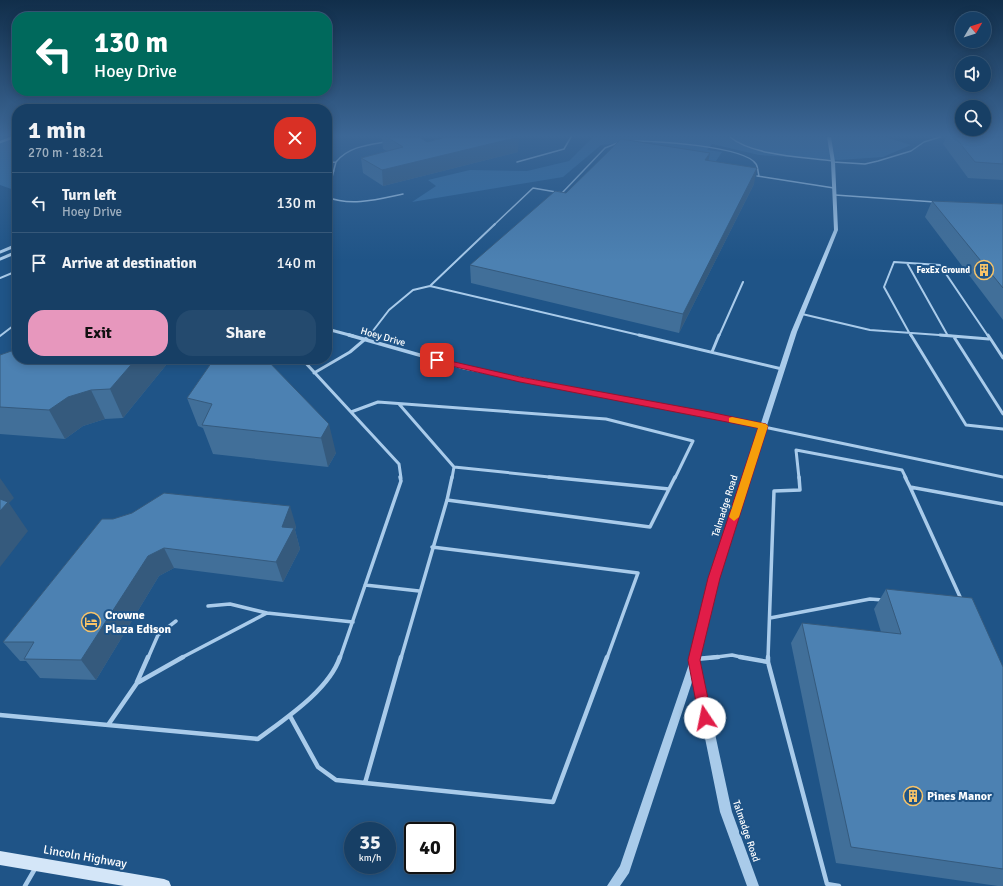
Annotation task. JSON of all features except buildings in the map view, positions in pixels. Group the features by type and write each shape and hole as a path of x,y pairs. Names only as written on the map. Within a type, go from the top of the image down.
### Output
{"main road":[{"name":"Lincoln Highway","path":"0,858 164,886"}],"street":[{"name":"Talmadge Road","path":"753,886 726,812 694,660 714,578 794,332 836,230 834,178"},
{"path":"0,252 12,247"},
{"path":"0,259 12,254"},
{"name":"Hoey Drive","path":"332,330 466,368 763,426"},
{"path":"613,886 625,869 694,660"}],"lane":[{"path":"430,286 533,188 562,193 576,178"},
{"path":"770,178 835,192 936,202"},
{"path":"332,200 366,200 403,194"},
{"path":"1003,358 940,265 894,262 884,287 910,334 966,425 1003,429"},
{"path":"906,262 948,336"},
{"path":"0,278 12,273"},
{"path":"712,352 743,282"},
{"path":"332,362 366,340 389,310 413,290 430,286 783,369"},
{"path":"802,314 870,330 989,339"},
{"path":"0,336 12,327"},
{"path":"954,337 1003,414"},
{"path":"0,715 258,739 290,716 322,687 336,669 401,481 399,464 306,364"},
{"path":"314,373 329,364"},
{"path":"351,412 378,402 606,419 693,441 650,527 447,500"},
{"path":"399,403 454,467 669,489"},
{"path":"763,426 1003,477"},
{"path":"839,886 827,884 768,662 774,491 800,490 796,450 902,470 963,604"},
{"path":"365,783 419,591 447,500 454,467"},
{"path":"910,486 1003,504"},
{"path":"290,716 318,767 336,780 554,802 638,573 432,547"},
{"path":"365,585 419,591"},
{"path":"770,618 870,599 886,601"},
{"path":"208,606 217,604 237,604 267,613 353,622"},
{"path":"137,683 157,670 267,613"},
{"path":"108,725 137,683 158,635 176,621"},
{"path":"694,660 732,655 768,662"},
{"path":"25,886 38,864"}],"shaded area":[{"path":"0,178 12,178 12,189 0,185"},
{"path":"435,178 555,178 412,202 436,186 428,180"}],"slow traffic":[{"path":"732,420 763,426 734,517"}],"place":[{"name":"FexEx Ground","path":"984,270"},
{"name":"Crowne Plaza Edison","path":"91,622"},
{"name":"Pines Manor","path":"913,796"}],"route":[{"path":"437,360 466,368 520,379 763,426 714,578 694,660 705,718"}]}
